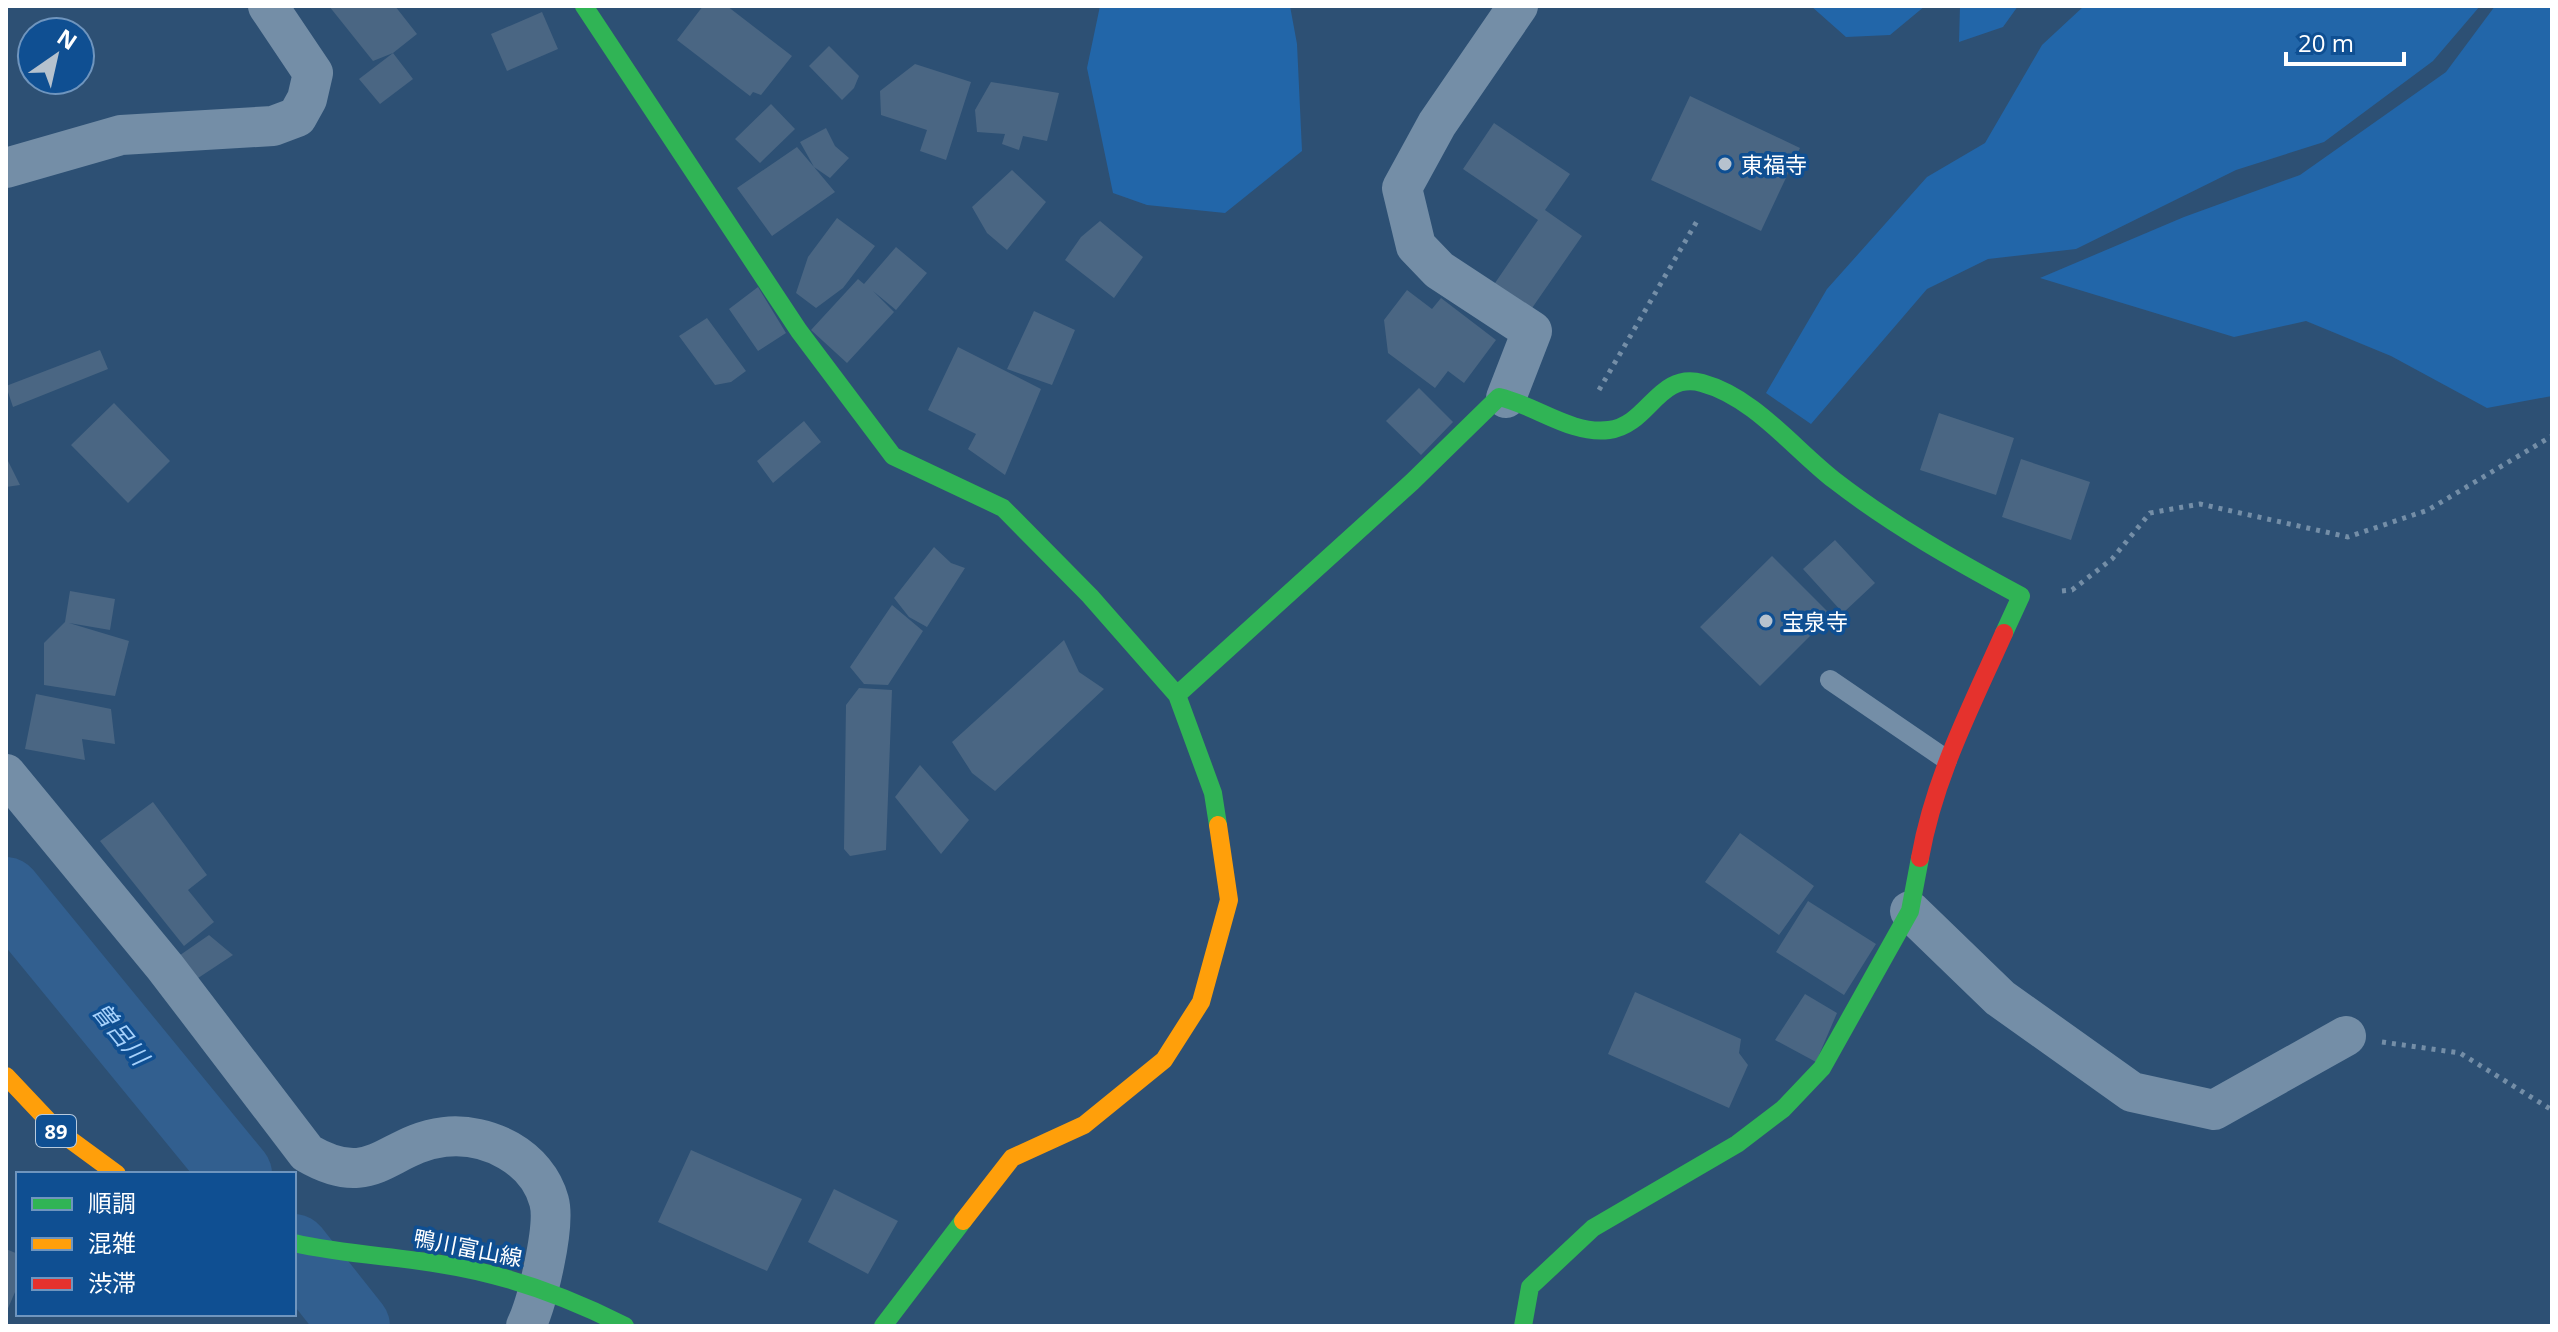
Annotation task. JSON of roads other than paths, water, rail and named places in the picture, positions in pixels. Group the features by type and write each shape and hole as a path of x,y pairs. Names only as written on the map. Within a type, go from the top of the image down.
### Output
{"street":[{"path":"6,168 121,135 273,126 297,117 307,99 313,73 268,6"},
{"path":"584,6 799,331 893,456 1003,508 1090,596 1177,695 1213,793 1229,900 1201,1002 1164,1060 1084,1125 1012,1158 883,1326"},
{"path":"1506,398 1532,331 1439,270 1416,246 1402,188 1437,124 1518,6"},
{"path":"1177,695 1400,493 1499,397 1559,421 1602,430 1628,424 1659,390 1679,383 1700,382 1723,394 1794,443 1832,478 1913,538 2021,596 1947,760 1928,812 1910,911 1856,1013 1812,1078 1783,1109 1737,1144 1593,1228 1530,1287 1523,1326"},
{"path":"6,774 165,967 307,1153 326,1164 347,1169 384,1161 418,1144 457,1137 495,1143 519,1156 537,1175 550,1203 548,1236 534,1309 526,1326"},
{"path":"1910,911 2000,998 2132,1092 2214,1110 2346,1036"},
{"name":"89","path":"6,1076 75,1148 114,1172"},
{"name":"鴨川富山線","path":"296,1243 420,1260 537,1286 588,1306 625,1326"}],"lane":[{"path":"1830,680 1947,760"}],"waterway":[{"name":"曽呂川","path":"6,892 235,1172"},
{"name":"曽呂川","path":"296,1252 355,1326"}],"place":[{"name":"東福寺","path":"1725,164"},
{"name":"宝泉寺","path":"1766,621"}]}
